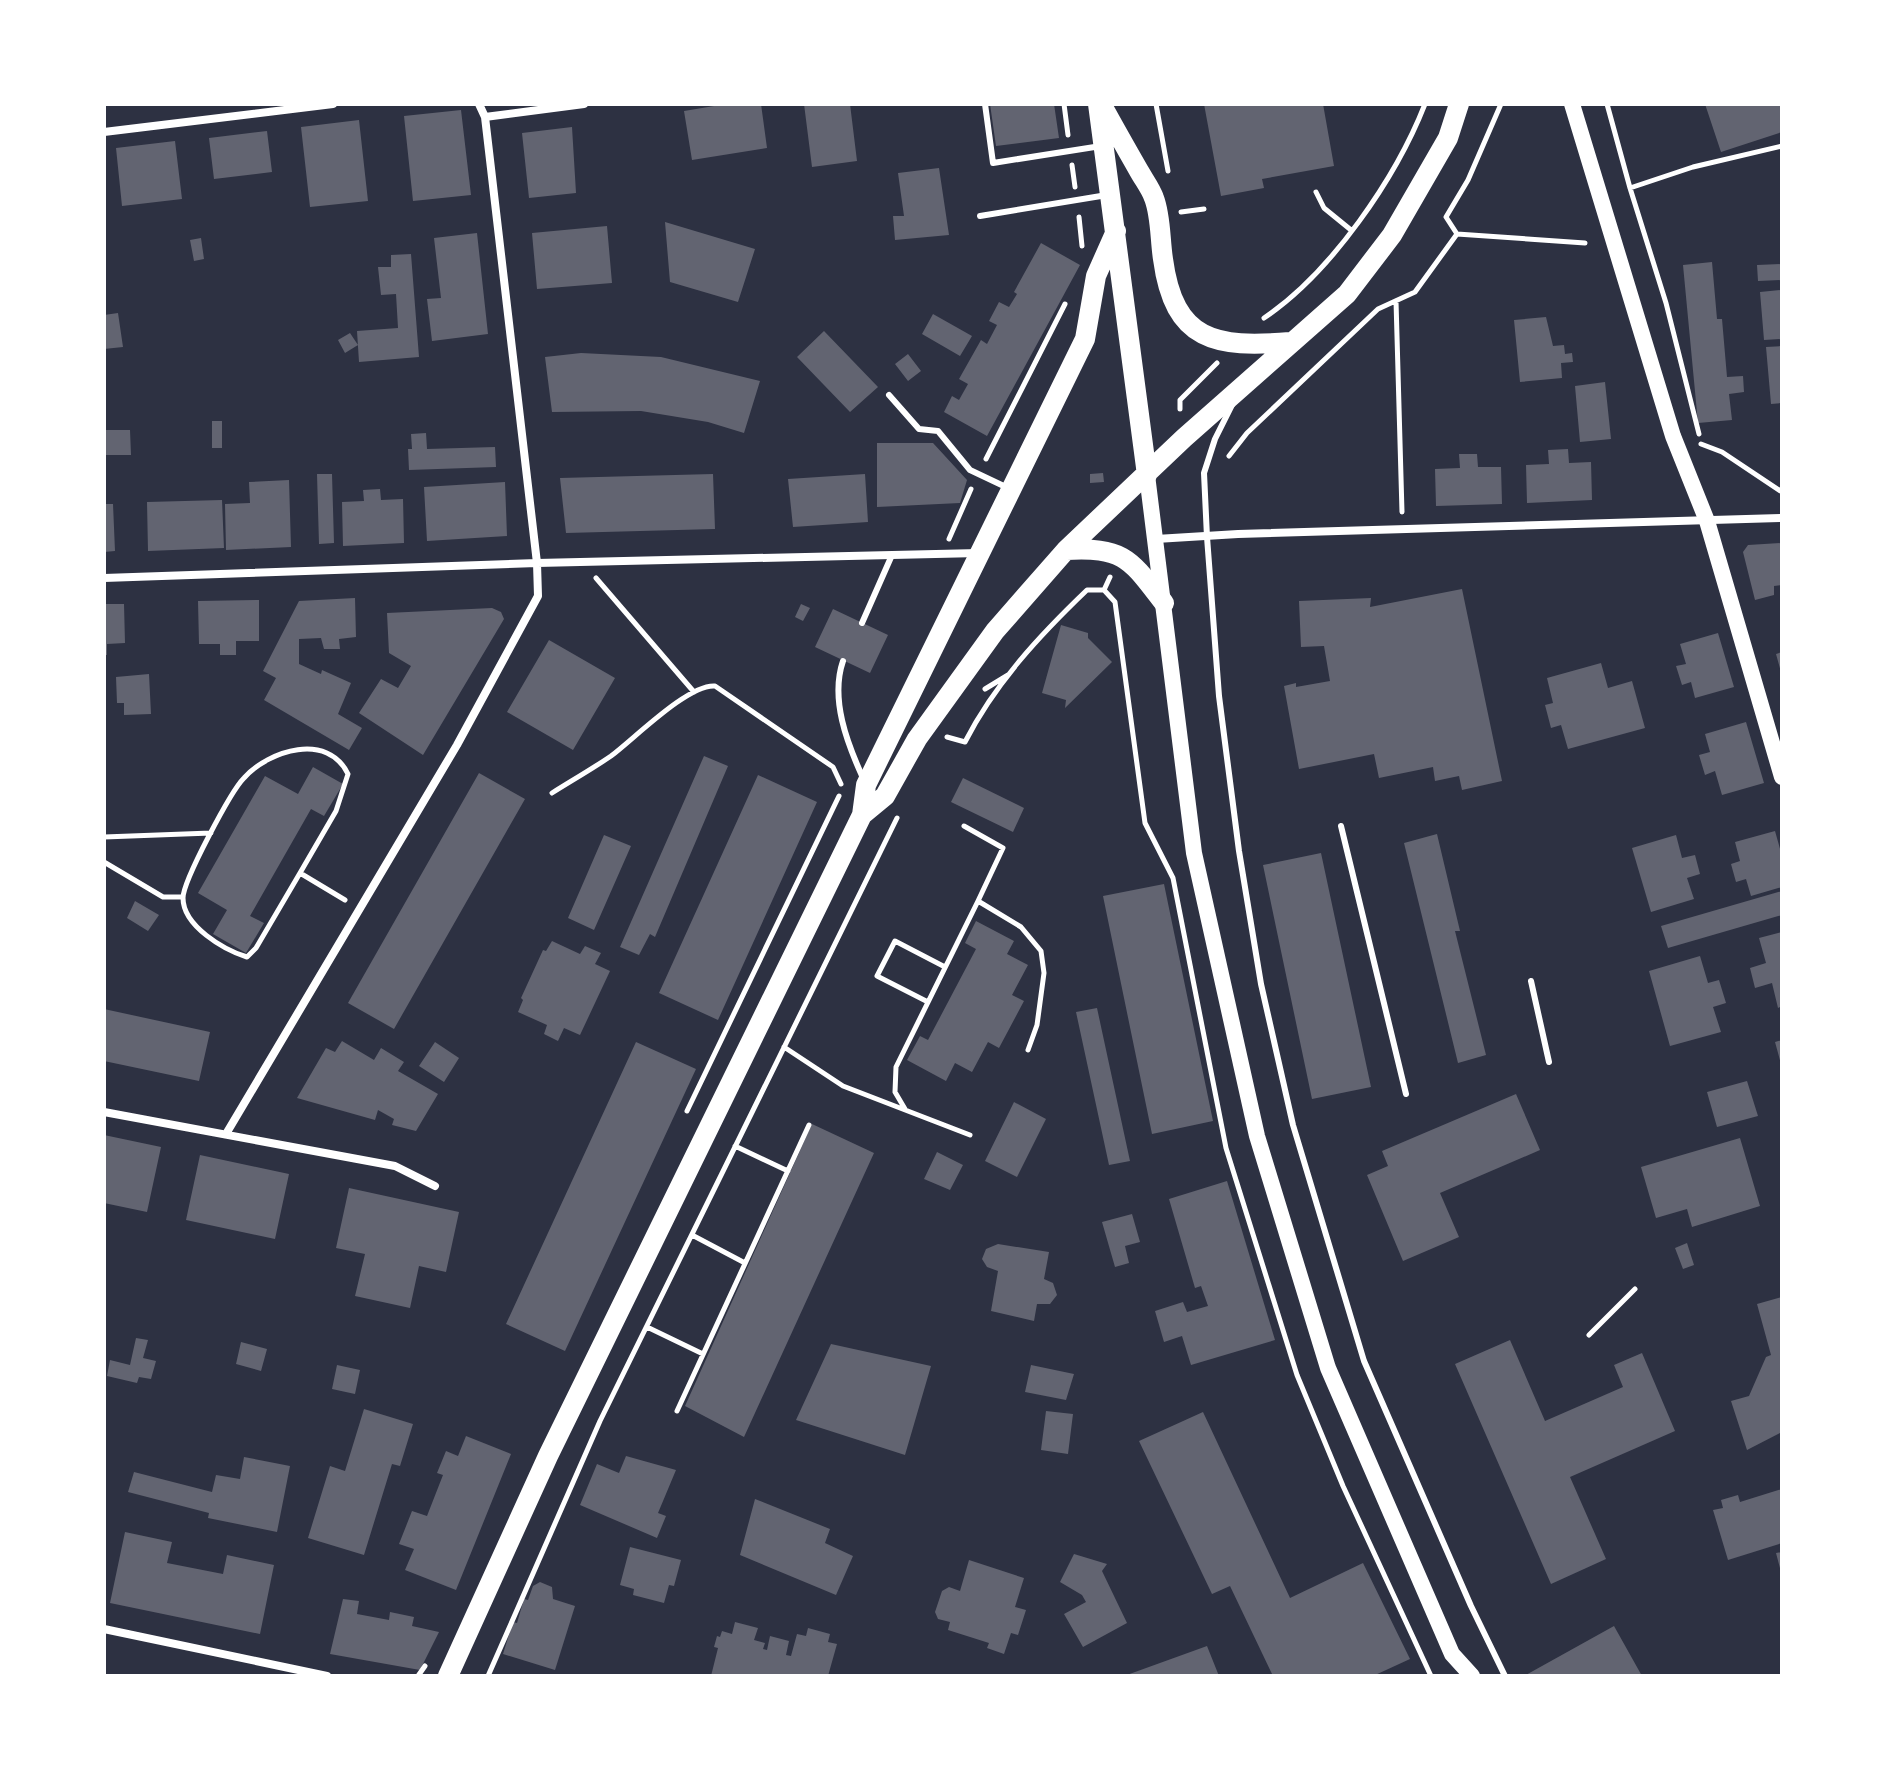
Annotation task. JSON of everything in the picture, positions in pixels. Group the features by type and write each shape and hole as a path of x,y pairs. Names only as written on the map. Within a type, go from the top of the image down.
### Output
{"main road":[{"path":"1100,104 1194,853 1257,1136 1328,1368 1452,1654 1472,1676"},
{"path":"1100,104 1154,198 1166,283 1178,314 1208,336 1225,341 1251,345 1290,342"},
{"path":"448,1676 548,1456 862,815 885,796 917,739 995,631 1066,550 1290,342 1347,294 1392,235 1448,138 1459,104"},
{"path":"1572,104 1673,436 1707,521 1782,777"},
{"path":"862,815 862,776 981,552 1085,339 1096,276 1116,231"},
{"path":"1066,550 1097,549 1118,555 1137,569 1164,603"}],"street":[{"path":"104,132 333,104"},
{"path":"226,1134 457,745 538,596 537,563 485,117 479,104"},
{"path":"485,117 584,104"},
{"path":"1156,539 1782,518"},
{"path":"104,578 981,552"},
{"path":"104,1112 395,1166 435,1186"},
{"path":"104,1629 327,1676"}],"lane":[{"path":"985,104 993,163 1104,146"},
{"path":"980,216 1111,195"},
{"path":"1242,386 1215,439 1204,473 1219,696 1239,851 1261,984 1293,1125 1364,1361 1471,1606 1505,1676"},
{"path":"889,395 919,429 938,431 970,470 1012,490"},
{"path":"862,623 892,555"},
{"path":"843,661 838,677 846,738 862,776"},
{"path":"1341,826 1406,1094"},
{"path":"1531,981 1549,1062"}],"path":[{"path":"1064,104 1083,254"},
{"path":"1261,320 1292,299 1351,230 1403,153 1425,104"},
{"path":"1457,234 1446,217 1468,180 1501,104"},
{"path":"1607,104 1666,303 1707,458"},
{"path":"1630,188 1693,167 1782,146"},
{"path":"1316,192 1324,208 1351,230"},
{"path":"1174,213 1204,209"},
{"path":"1457,234 1585,243"},
{"path":"1230,455 1247,433 1378,309 1415,292 1457,234"},
{"path":"942,554 978,474 1070,295"},
{"path":"1396,301 1402,515"},
{"path":"1181,414 1180,400 1218,362 1221,355"},
{"path":"1701,444 1722,452 1782,492"},
{"path":"579,562 601,583 694,692"},
{"path":"943,736 965,742 1040,634 1087,590 1104,590 1113,571"},
{"path":"552,793 611,756 674,705 706,686 715,686 833,767 844,788 862,776"},
{"path":"965,721 973,727"},
{"path":"938,743 950,726"},
{"path":"300,749 317,750 344,765 348,774 336,811 300,873 256,948 247,957 199,929 187,913 183,897 192,869 244,778 275,755 300,749"},
{"path":"488,1676 488,1668 600,1421 898,817"},
{"path":"905,1109 895,1092 896,1067 1003,848 964,826"},
{"path":"104,837 212,833"},
{"path":"104,862 163,897 183,897"},
{"path":"300,873 359,910"},
{"path":"978,901 1021,927 1041,951 1044,973 1037,1025 1028,1050"},
{"path":"928,1002 877,976 895,941 945,967"},
{"path":"784,1047 843,1086 970,1135"},
{"path":"677,1411 809,1125"},
{"path":"735,1146 788,1171"},
{"path":"692,1235 745,1263"},
{"path":"1589,1335 1635,1289"},
{"path":"647,1327 703,1354"}],"building":[{"path":"726,104 761,104 767,148 692,160 684,111"},
{"path":"804,104 850,104 857,161 812,167"},
{"path":"990,104 1054,104 1059,138 996,146"},
{"path":"1204,104 1323,104 1334,166 1262,179 1264,188 1221,196"},
{"path":"1705,104 1782,104 1782,132 1721,152"},
{"path":"461,110 471,195 413,201 404,116"},
{"path":"359,120 368,201 310,207 301,127"},
{"path":"572,127 576,193 529,198 522,133"},
{"path":"267,131 272,172 214,179 209,138"},
{"path":"175,141 182,199 122,206 116,148"},
{"path":"939,168 949,235 895,240 893,216 904,216 898,173"},
{"path":"665,222 755,249 738,302 670,282"},
{"path":"607,226 612,283 537,289 532,233"},
{"path":"477,233 488,334 432,341 427,299 441,298 434,238"},
{"path":"201,238 204,259 194,261 190,240"},
{"path":"1041,243 1080,265 987,436 944,412 952,396 959,400 968,384 959,379 981,340 987,344 997,325 989,321 999,302 1009,307"},
{"path":"411,254 419,357 359,362 357,331 398,328 396,294 381,295 378,267 391,267 391,255"},
{"path":"1712,262 1717,319 1722,319 1727,377 1743,376 1744,392 1729,394 1732,420 1698,423 1683,265"},
{"path":"1781,264 1782,280 1758,281 1757,265"},
{"path":"1781,290 1782,339 1764,340 1760,292"},
{"path":"118,313 123,347 104,349 104,315"},
{"path":"933,314 972,336 960,356 922,334"},
{"path":"1546,317 1553,346 1564,345 1565,354 1572,353 1573,362 1561,363 1562,378 1520,382 1514,320"},
{"path":"824,331 878,387 850,412 797,357"},
{"path":"350,333 358,345 345,353 338,340"},
{"path":"1782,346 1782,403 1771,404 1766,347"},
{"path":"581,353 661,357 760,381 744,433 708,422 641,411 552,412 545,357"},
{"path":"908,354 921,371 908,381 895,364"},
{"path":"1605,382 1611,439 1580,442 1575,386"},
{"path":"212,421 222,421 222,448 212,448"},
{"path":"106,430 130,430 131,455 106,455"},
{"path":"426,433 427,449 495,447 496,467 409,470 411,434"},
{"path":"877,443 933,443 967,480 960,503 877,507"},
{"path":"1568,449 1569,463 1591,462 1592,500 1527,503 1526,465 1549,464 1548,450"},
{"path":"1459,454 1477,454 1478,467 1501,467 1502,504 1436,506 1435,469 1460,468"},
{"path":"1103,473 1104,482 1090,483 1090,474"},
{"path":"317,474 332,474 334,543 319,544"},
{"path":"713,474 715,529 566,533 560,478"},
{"path":"865,474 868,522 793,527 788,479"},
{"path":"289,480 291,547 226,550 225,504 250,503 249,482"},
{"path":"505,482 507,536 427,541 424,487"},
{"path":"380,489 381,500 403,499 404,543 343,546 342,502 364,501 363,490"},
{"path":"222,500 224,548 148,551 147,502"},
{"path":"104,504 113,504 115,551 104,552"},
{"path":"1782,543 1782,585 1774,586 1774,595 1755,600 1743,552 1748,545"},
{"path":"1462,589 1502,781 1462,790 1459,776 1435,781 1433,767 1379,778 1374,754 1299,769 1284,686 1330,681 1324,646 1301,647 1299,601 1371,598 1370,607"},
{"path":"355,598 356,637 339,639 340,649 324,649 321,638 299,639 299,664 351,683 338,714 362,728 349,750 264,700 276,678 263,671 299,601"},
{"path":"259,600 259,641 236,641 236,655 220,655 220,644 199,644 198,601"},
{"path":"104,604 124,604 125,643 107,644 107,655 104,655"},
{"path":"801,604 810,608 803,621 795,617"},
{"path":"492,608 501,612 504,619 423,755 359,713 381,679 398,688 411,666 389,653 387,613"},
{"path":"833,609 888,635 870,673 815,647"},
{"path":"1061,625 1088,633 1088,638 1112,662 1065,708 1066,700 1042,693"},
{"path":"1718,633 1734,687 1695,698 1691,682 1682,685 1676,666 1686,664 1680,644"},
{"path":"549,640 615,678 573,750 507,712"},
{"path":"1782,652 1782,672 1781,672 1776,654"},
{"path":"1601,663 1608,688 1632,681 1645,728 1568,749 1561,725 1551,728 1545,705 1553,703 1547,678"},
{"path":"149,674 151,714 124,715 124,703 117,703 116,677"},
{"path":"1746,722 1764,783 1722,795 1715,771 1705,775 1699,755 1710,752 1705,734"},
{"path":"704,756 728,766 655,937 650,934 639,955 620,947"},
{"path":"313,767 343,784 324,816 311,809 250,916 264,923 246,953 213,934 227,910 198,893 265,776 298,794"},
{"path":"479,773 525,799 394,1029 348,1003"},
{"path":"758,775 817,802 718,1020 659,993"},
{"path":"963,778 1024,808 1013,832 951,802"},
{"path":"1775,831 1782,856 1782,887 1751,896 1746,879 1736,882 1731,864 1740,861 1735,842"},
{"path":"1437,834 1460,931 1455,931 1486,1055 1458,1063 1404,843"},
{"path":"604,835 631,846 594,930 568,918"},
{"path":"1676,835 1682,858 1695,855 1700,874 1687,878 1694,899 1651,912 1632,848"},
{"path":"1321,853 1371,1087 1312,1099 1263,865"},
{"path":"1164,884 1213,1121 1152,1134 1103,896"},
{"path":"1782,891 1782,915 1668,948 1661,926"},
{"path":"135,901 159,915 148,931 127,918"},
{"path":"976,921 1014,941 1007,954 1028,965 1012,995 1024,1001 999,1048 988,1042 972,1072 955,1063 946,1081 907,1060 920,1036 928,1040 976,949 965,943"},
{"path":"1782,932 1782,1006 1778,1008 1772,983 1755,988 1750,968 1766,963 1759,938"},
{"path":"552,941 580,954 585,946 601,953 595,964 610,971 580,1035 564,1028 558,1041 544,1034 547,1025 518,1012 521,998 543,950 546,951"},
{"path":"1700,956 1708,983 1719,980 1726,1003 1713,1007 1721,1032 1670,1046 1649,971"},
{"path":"1097,1008 1130,1161 1109,1165 1076,1012"},
{"path":"104,1009 210,1032 199,1081 104,1061"},
{"path":"1782,1040 1782,1064 1781,1064 1775,1042"},
{"path":"342,1041 374,1060 381,1048 404,1062 398,1071 438,1094 416,1131 392,1125 394,1119 378,1110 375,1120 297,1098 326,1048 335,1052"},
{"path":"435,1042 459,1058 444,1082 419,1066"},
{"path":"636,1042 696,1069 565,1351 506,1324"},
{"path":"1747,1081 1758,1116 1717,1127 1707,1092"},
{"path":"1516,1094 1540,1150 1440,1193 1459,1237 1403,1261 1367,1175 1388,1166 1382,1151"},
{"path":"1014,1102 1046,1119 1017,1177 985,1161"},
{"path":"812,1124 874,1153 744,1437 685,1406"},
{"path":"104,1135 161,1147 147,1212 104,1203"},
{"path":"1740,1138 1760,1206 1692,1227 1687,1209 1656,1218 1641,1167"},
{"path":"937,1152 963,1165 950,1190 924,1179"},
{"path":"200,1155 289,1174 275,1239 186,1220"},
{"path":"1227,1181 1275,1340 1191,1365 1182,1336 1164,1342 1155,1311 1183,1302 1187,1312 1208,1306 1201,1286 1195,1288 1169,1199"},
{"path":"349,1188 459,1212 446,1272 419,1266 410,1308 355,1296 365,1254 336,1248"},
{"path":"1132,1214 1140,1242 1125,1246 1129,1263 1115,1267 1102,1222"},
{"path":"1687,1243 1694,1265 1683,1269 1675,1248"},
{"path":"998,1244 1049,1252 1044,1279 1053,1283 1057,1295 1050,1304 1037,1304 1034,1321 991,1311 998,1271 987,1267 982,1259 986,1249"},
{"path":"1782,1297 1782,1432 1747,1450 1731,1401 1749,1396 1766,1357 1771,1355 1757,1304"},
{"path":"136,1338 148,1340 143,1358 156,1361 151,1379 139,1377 137,1383 107,1376 110,1360 130,1365"},
{"path":"1510,1340 1545,1421 1623,1387 1614,1365 1642,1353 1675,1431 1570,1477 1606,1559 1551,1584 1455,1364"},
{"path":"241,1342 267,1349 261,1371 236,1364"},
{"path":"831,1344 931,1366 905,1455 796,1420"},
{"path":"337,1365 360,1370 355,1394 332,1389"},
{"path":"1031,1365 1074,1374 1066,1400 1025,1392"},
{"path":"364,1409 413,1424 400,1466 392,1464 364,1555 308,1538 330,1466 345,1471"},
{"path":"1046,1411 1073,1414 1068,1454 1041,1450"},
{"path":"1203,1412 1290,1598 1363,1563 1410,1659 1373,1676 1273,1676 1230,1586 1212,1594 1139,1441"},
{"path":"466,1436 511,1454 456,1590 405,1570 414,1549 399,1544 412,1511 427,1516 443,1475 437,1473 446,1451 458,1456"},
{"path":"626,1456 676,1470 658,1513 666,1516 657,1538 580,1505 597,1464 619,1473"},
{"path":"244,1457 290,1466 277,1532 208,1518 209,1513 128,1492 134,1472 212,1492 216,1475 240,1479"},
{"path":"1782,1489 1782,1543 1728,1560 1713,1510 1723,1508 1721,1500 1738,1495 1740,1502"},
{"path":"755,1499 830,1529 825,1543 853,1556 836,1595 740,1555"},
{"path":"125,1532 172,1542 167,1563 223,1574 227,1555 274,1565 260,1634 110,1603"},
{"path":"630,1547 681,1560 674,1586 669,1585 664,1603 633,1595 634,1589 620,1585"},
{"path":"1782,1552 1782,1572 1781,1572 1776,1553"},
{"path":"1074,1554 1107,1564 1102,1571 1127,1623 1083,1647 1064,1614 1086,1602 1082,1595 1060,1582"},
{"path":"969,1560 1024,1578 1015,1607 1026,1610 1018,1635 1011,1633 1004,1654 987,1648 989,1643 948,1630 950,1622 938,1619 935,1612 942,1591 949,1587 960,1591"},
{"path":"540,1582 552,1587 553,1599 575,1606 555,1670 503,1654 524,1599 528,1600 533,1586"},
{"path":"343,1599 359,1601 357,1614 389,1620 390,1612 414,1617 412,1626 439,1632 420,1670 330,1654"},
{"path":"735,1622 758,1628 754,1640 765,1643 763,1649 767,1650 770,1636 789,1641 786,1655 791,1656 797,1634 806,1636 808,1628 830,1634 828,1642 837,1644 828,1676 711,1676 718,1648 714,1647 717,1636 720,1637 722,1631 732,1634"},
{"path":"1614,1626 1642,1676 1524,1676"},
{"path":"1207,1646 1219,1676 1124,1676"}]}
